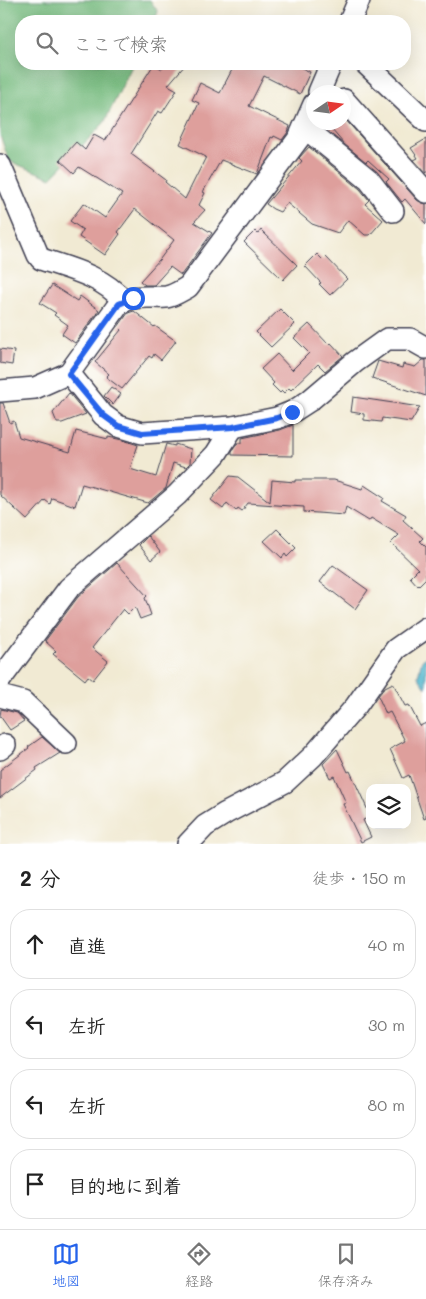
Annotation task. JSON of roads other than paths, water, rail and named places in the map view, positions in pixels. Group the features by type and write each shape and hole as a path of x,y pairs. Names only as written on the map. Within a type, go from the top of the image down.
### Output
{"street":[{"path":"353,15 359,0"},
{"path":"326,85 330,70"},
{"path":"372,70 426,121"},
{"path":"351,108 426,192"},
{"path":"0,391 35,388 69,374 119,304 124,301 133,298 169,297 188,287 299,138 306,122"},
{"path":"304,127 369,180 393,211"},
{"path":"0,165 38,255 42,259 95,277 118,294 124,301"},
{"path":"69,374 103,415 118,426 142,433 233,427 277,418 292,412 309,401 355,362 388,339 410,339 426,348"},
{"path":"0,680 69,588 177,495 216,454 233,427"},
{"path":"188,844 205,826 284,782 313,756 356,706 396,649 426,628"},
{"path":"0,696 23,702 66,743"}],"water":[{"path":"426,656 426,688 418,677 421,662"}]}
